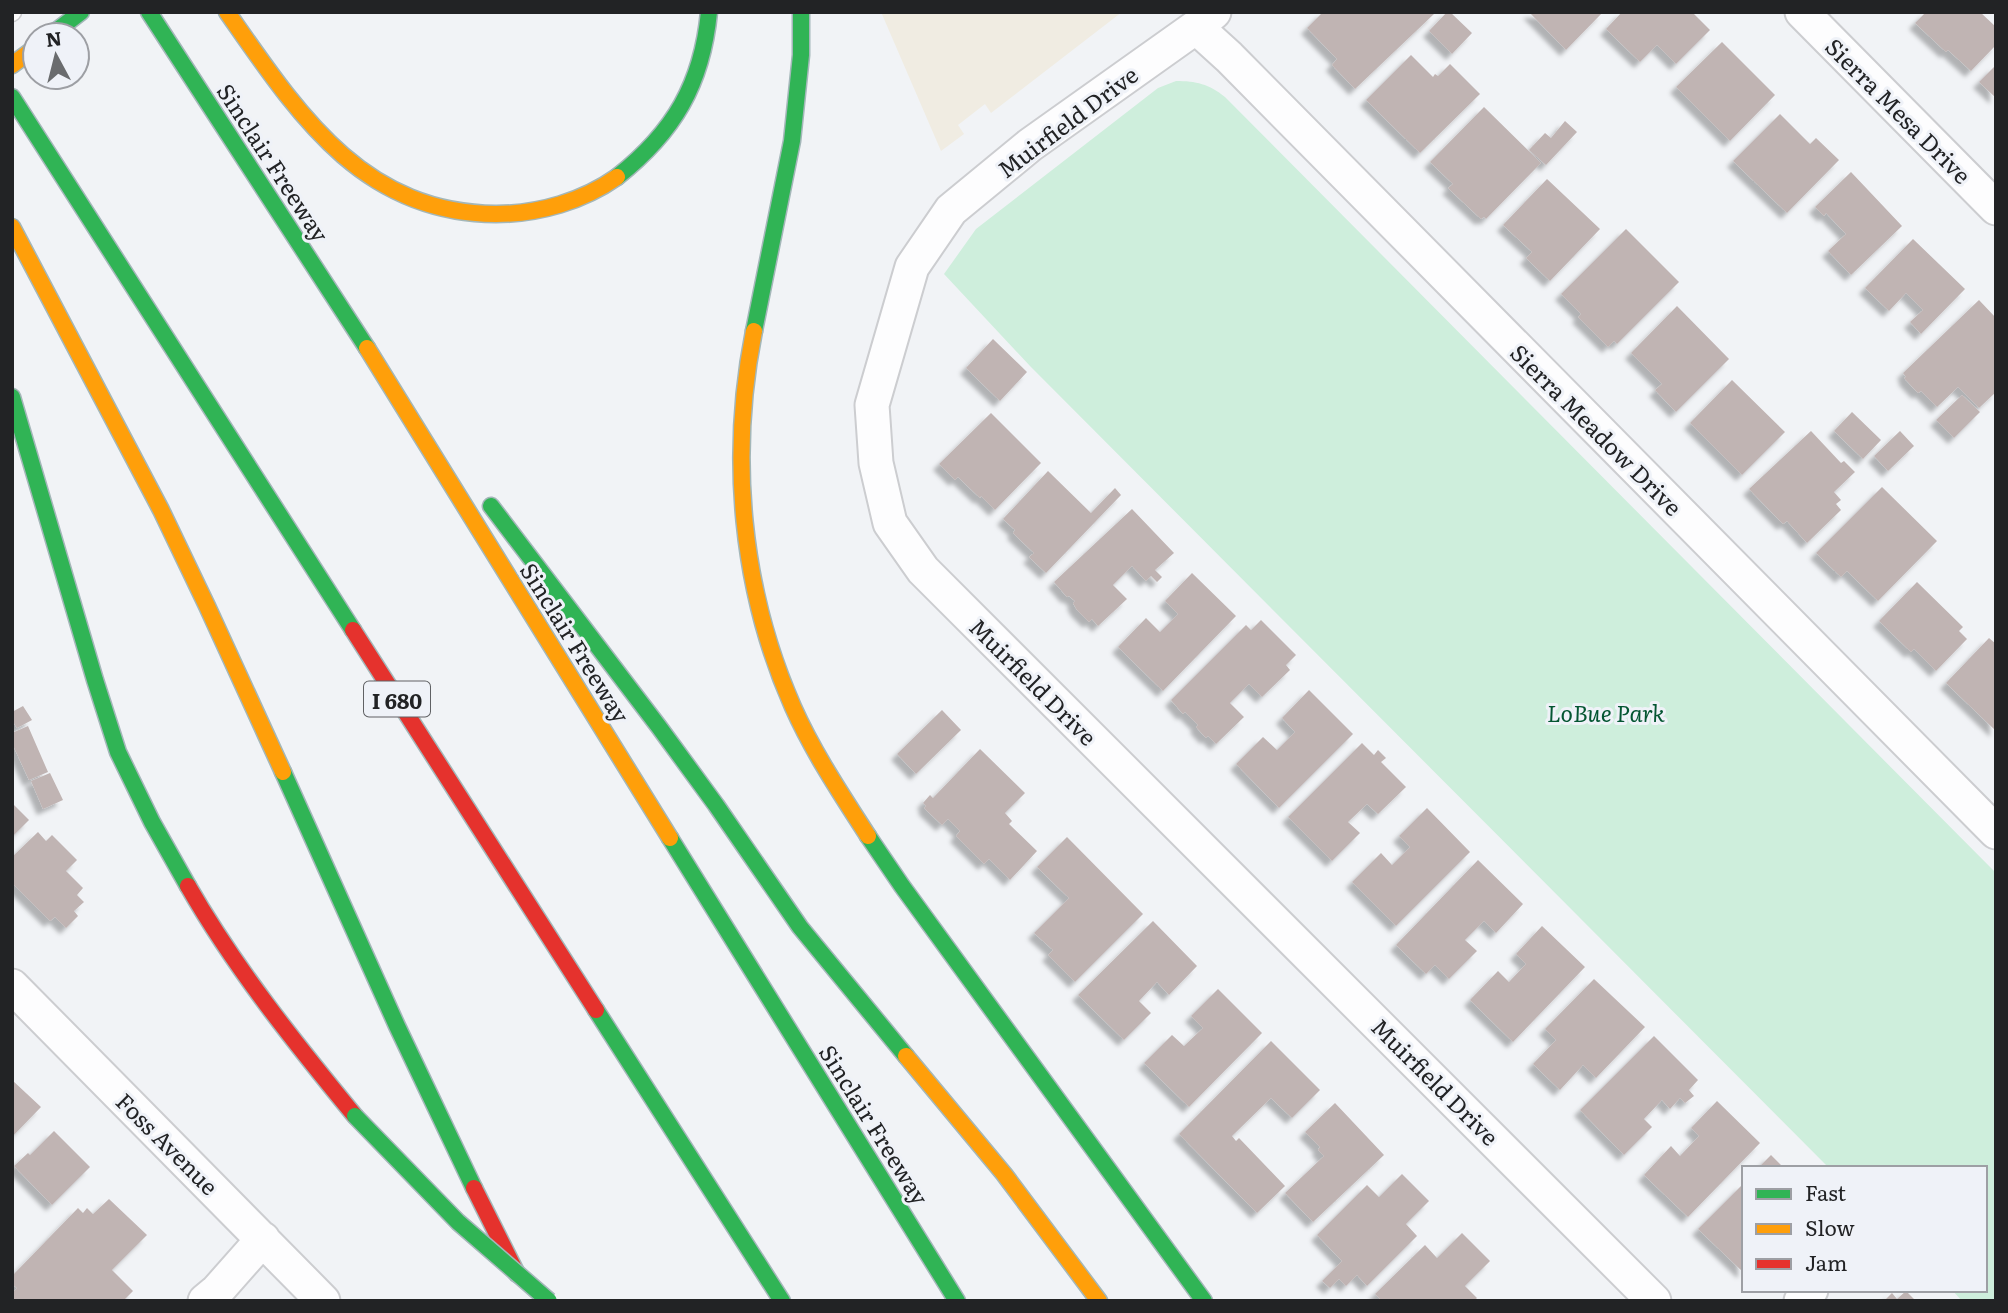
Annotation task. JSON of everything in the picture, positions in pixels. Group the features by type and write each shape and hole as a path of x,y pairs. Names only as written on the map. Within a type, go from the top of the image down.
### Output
{"main road":[{"name":"Sinclair Freeway","path":"149,12 352,323 957,1301"},
{"path":"227,12 310,121 372,178 409,199 451,210 497,215 544,209 589,194 621,174 651,146 675,116 694,82 706,41 709,12"},
{"path":"801,12 799,94 741,415 746,534 756,591 771,646 793,707 822,764 860,825 1204,1301"},
{"name":"I 680","path":"12,97 782,1301"},
{"path":"12,226 150,489 201,593 401,1035 531,1301"},
{"path":"352,323 452,454"},
{"path":"12,397 94,681 118,752 152,822 193,894 285,1031 355,1116 458,1222 550,1301"},
{"path":"485,498 659,727 800,927 1004,1174 1099,1301"}],"street":[{"name":"Sierra Mesa Drive","path":"1802,12 1996,208"},
{"name":"Sierra Meadow Drive","path":"1205,20 1248,76 1996,832"},
{"name":"Muirfield Drive","path":"1205,20 1030,145 951,210 912,267 872,405 876,463 890,523 923,570 1654,1301"},
{"name":"Foss Avenue","path":"12,986 323,1301"},
{"path":"205,1301 262,1239"}],"shaded area":[{"path":"881,12 1122,12 991,113 985,104 958,125 964,134 941,151"}],"green space":[{"name":"LoBue Park","path":"1176,81 1190,82 1202,84 1225,97 1996,873 1996,1301 1962,1301 1954,1292 1987,1292 1987,1166 1827,1166 1030,366 944,274 976,229 1158,88"}],"building":[{"path":"1323,12 1434,14 1355,89 1332,65 1337,59 1307,28"},
{"path":"1447,12 1472,33 1452,54 1429,31"},
{"path":"1529,12 1603,12 1566,50"},
{"path":"1622,12 1692,12 1710,30 1676,64 1657,45 1640,62 1606,29"},
{"path":"1926,12 1980,12 1996,27 1996,45 1971,71 1915,23"},
{"path":"1722,42 1775,95 1730,141 1676,87"},
{"path":"1411,55 1433,77 1435,74 1438,76 1450,64 1480,94 1420,153 1366,100"},
{"path":"1996,65 1996,98 1979,82"},
{"path":"1484,107 1541,163 1486,219 1481,219 1448,188 1453,184 1430,162"},
{"path":"1780,114 1810,144 1816,138 1839,160 1787,213 1733,161"},
{"path":"1565,121 1577,132 1546,165 1529,150 1545,133 1551,138"},
{"path":"1851,172 1902,226 1851,275 1828,251 1846,234 1826,213 1824,216 1815,207"},
{"path":"1547,179 1600,229 1550,281 1526,258 1532,252 1503,225"},
{"path":"1626,229 1679,282 1617,344 1614,341 1608,347 1578,317 1581,314 1561,294"},
{"path":"1913,239 1965,289 1921,334 1910,322 1923,310 1906,293 1889,311 1865,288"},
{"path":"1979,300 1996,318 1996,392 1979,408 1958,387 1937,407 1921,391 1918,393 1904,378 1906,377 1903,373"},
{"path":"1677,306 1729,359 1676,412 1655,390 1662,384 1631,353"},
{"path":"993,339 1027,372 1000,401 966,368"},
{"path":"1732,380 1785,432 1742,475 1690,423"},
{"path":"1962,395 1980,412 1954,438 1936,420"},
{"path":"1852,412 1881,440 1863,459 1834,431"},
{"path":"991,413 1041,463 995,510 958,477 955,480 939,464"},
{"path":"1811,431 1841,463 1844,461 1855,472 1834,492 1841,500 1836,504 1841,510 1807,543 1787,521 1783,524 1749,489"},
{"path":"1900,431 1914,446 1888,471 1874,456"},
{"path":"1048,471 1091,513 1115,488 1121,495 1046,573 1029,557 1034,553 1003,519"},
{"path":"1882,487 1937,541 1878,601 1847,571 1841,577 1816,553"},
{"path":"1132,509 1174,553 1155,570 1162,577 1157,582 1151,576 1146,581 1132,566 1113,585 1127,599 1098,626 1092,619 1089,622 1077,610 1073,603 1075,601 1067,597 1054,582"},
{"path":"1192,573 1236,616 1163,691 1118,647 1146,618 1160,632 1178,614 1165,601"},
{"path":"1917,582 1963,627 1959,631 1967,639 1936,671 1914,649 1911,652 1879,621"},
{"path":"1261,620 1296,655 1286,665 1290,670 1262,697 1249,684 1230,703 1244,717 1216,744 1208,736 1206,738 1196,727 1198,725 1185,712 1183,714 1171,700 1246,625 1251,630"},
{"path":"1989,638 1996,644 1996,731 1946,683"},
{"path":"1309,690 1353,734 1279,808 1236,764 1263,737 1277,750 1295,732 1282,718"},
{"path":"23,706 32,720 17,728 12,720 12,712"},
{"path":"942,710 961,730 916,774 897,754"},
{"path":"28,726 48,772 29,780 12,743 12,733"},
{"path":"1362,743 1374,755 1378,750 1386,758 1381,762 1406,787 1378,814 1367,804 1348,822 1360,833 1332,861 1288,817"},
{"path":"980,749 1025,793 1005,813 1012,821 1009,824 1037,851 1010,880 989,859 984,864 956,836 960,831 948,819 942,825 924,808 926,806 923,803 930,795 933,798"},
{"path":"50,773 63,800 43,809 31,781"},
{"path":"12,803 29,820 12,837"},
{"path":"1427,808 1470,852 1396,926 1352,882 1381,853 1392,865 1410,847 1399,836"},
{"path":"38,832 46,841 52,835 77,860 66,871 83,888 77,895 84,902 74,911 78,916 66,928 55,917 50,921 12,883 12,857"},
{"path":"1067,837 1143,914 1075,982 1048,955 1053,950 1034,933 1069,898 1037,867"},
{"path":"1478,860 1523,904 1496,933 1484,921 1465,940 1477,951 1449,979 1435,965 1426,974 1396,945"},
{"path":"1153,921 1197,966 1169,995 1157,982 1139,1001 1151,1013 1124,1040 1078,995"},
{"path":"1542,926 1585,967 1513,1042 1470,1000 1498,971 1509,982 1526,964 1516,954"},
{"path":"1594,979 1645,1027 1596,1078 1583,1065 1560,1090 1533,1064 1556,1040 1545,1029"},
{"path":"1218,989 1262,1033 1189,1107 1144,1063 1172,1035 1184,1046 1203,1028 1191,1016"},
{"path":"1654,1036 1698,1080 1689,1090 1694,1096 1685,1103 1680,1098 1670,1109 1662,1100 1644,1119 1652,1127 1624,1155 1580,1110"},
{"path":"1271,1041 1320,1090 1292,1118 1271,1098 1232,1136 1236,1141 1239,1138 1285,1186 1257,1213 1179,1134"},
{"path":"12,1080 41,1107 12,1137"},
{"path":"1717,1101 1760,1143 1688,1217 1644,1175 1671,1146 1680,1156 1699,1136 1691,1128"},
{"path":"1335,1103 1384,1155 1313,1222 1285,1193 1324,1156 1318,1150 1320,1147 1305,1132"},
{"path":"54,1131 90,1167 52,1205 14,1166 28,1153 30,1155"},
{"path":"1771,1155 1782,1166 1760,1166"},
{"path":"1402,1174 1429,1201 1406,1224 1417,1236 1367,1286 1357,1275 1346,1286 1339,1279 1330,1288 1322,1281 1342,1261 1317,1235 1367,1185 1379,1197"},
{"path":"1742,1185 1742,1271 1698,1229"},
{"path":"109,1199 147,1235 112,1270 133,1291 123,1301 12,1301 12,1293 17,1288 12,1284 12,1276 78,1208 83,1213 87,1208 93,1214"},
{"path":"1462,1233 1490,1261 1465,1286 1477,1298 1474,1301 1382,1301 1375,1294 1425,1245 1437,1258"},
{"path":"1907,1292 1916,1301 1884,1301 1892,1293 1897,1299"}],"traffic: fast":[{"path":"69,21 81,12"},
{"path":"149,12 367,348"},
{"path":"617,177 654,142 682,105 700,62 709,12"},
{"path":"754,331 792,141 801,55 801,12"},
{"path":"12,97 353,630"},
{"path":"12,397 118,752 152,822 188,886"},
{"path":"491,506 659,727 800,927 906,1056"},
{"path":"283,772 397,1026 474,1188"},
{"path":"868,836 1204,1301"},
{"path":"670,838 957,1301"},
{"path":"596,1010 782,1301"},
{"path":"355,1116 458,1222 549,1301"}],"traffic: slow":[{"path":"227,12 307,120 337,150 370,176 407,196 449,209 496,214 528,212 575,199 617,177"},
{"path":"12,65 21,58"},
{"path":"12,227 161,510 283,772"},
{"path":"754,331 746,378 742,474 751,570 761,616 775,662 801,724 868,836"},
{"path":"367,348 670,838"},
{"path":"906,1056 1004,1174 1099,1301"}],"traffic: jam":[{"path":"353,630 596,1010"},
{"path":"188,886 246,976 355,1116"},
{"path":"474,1188 517,1274"}]}
